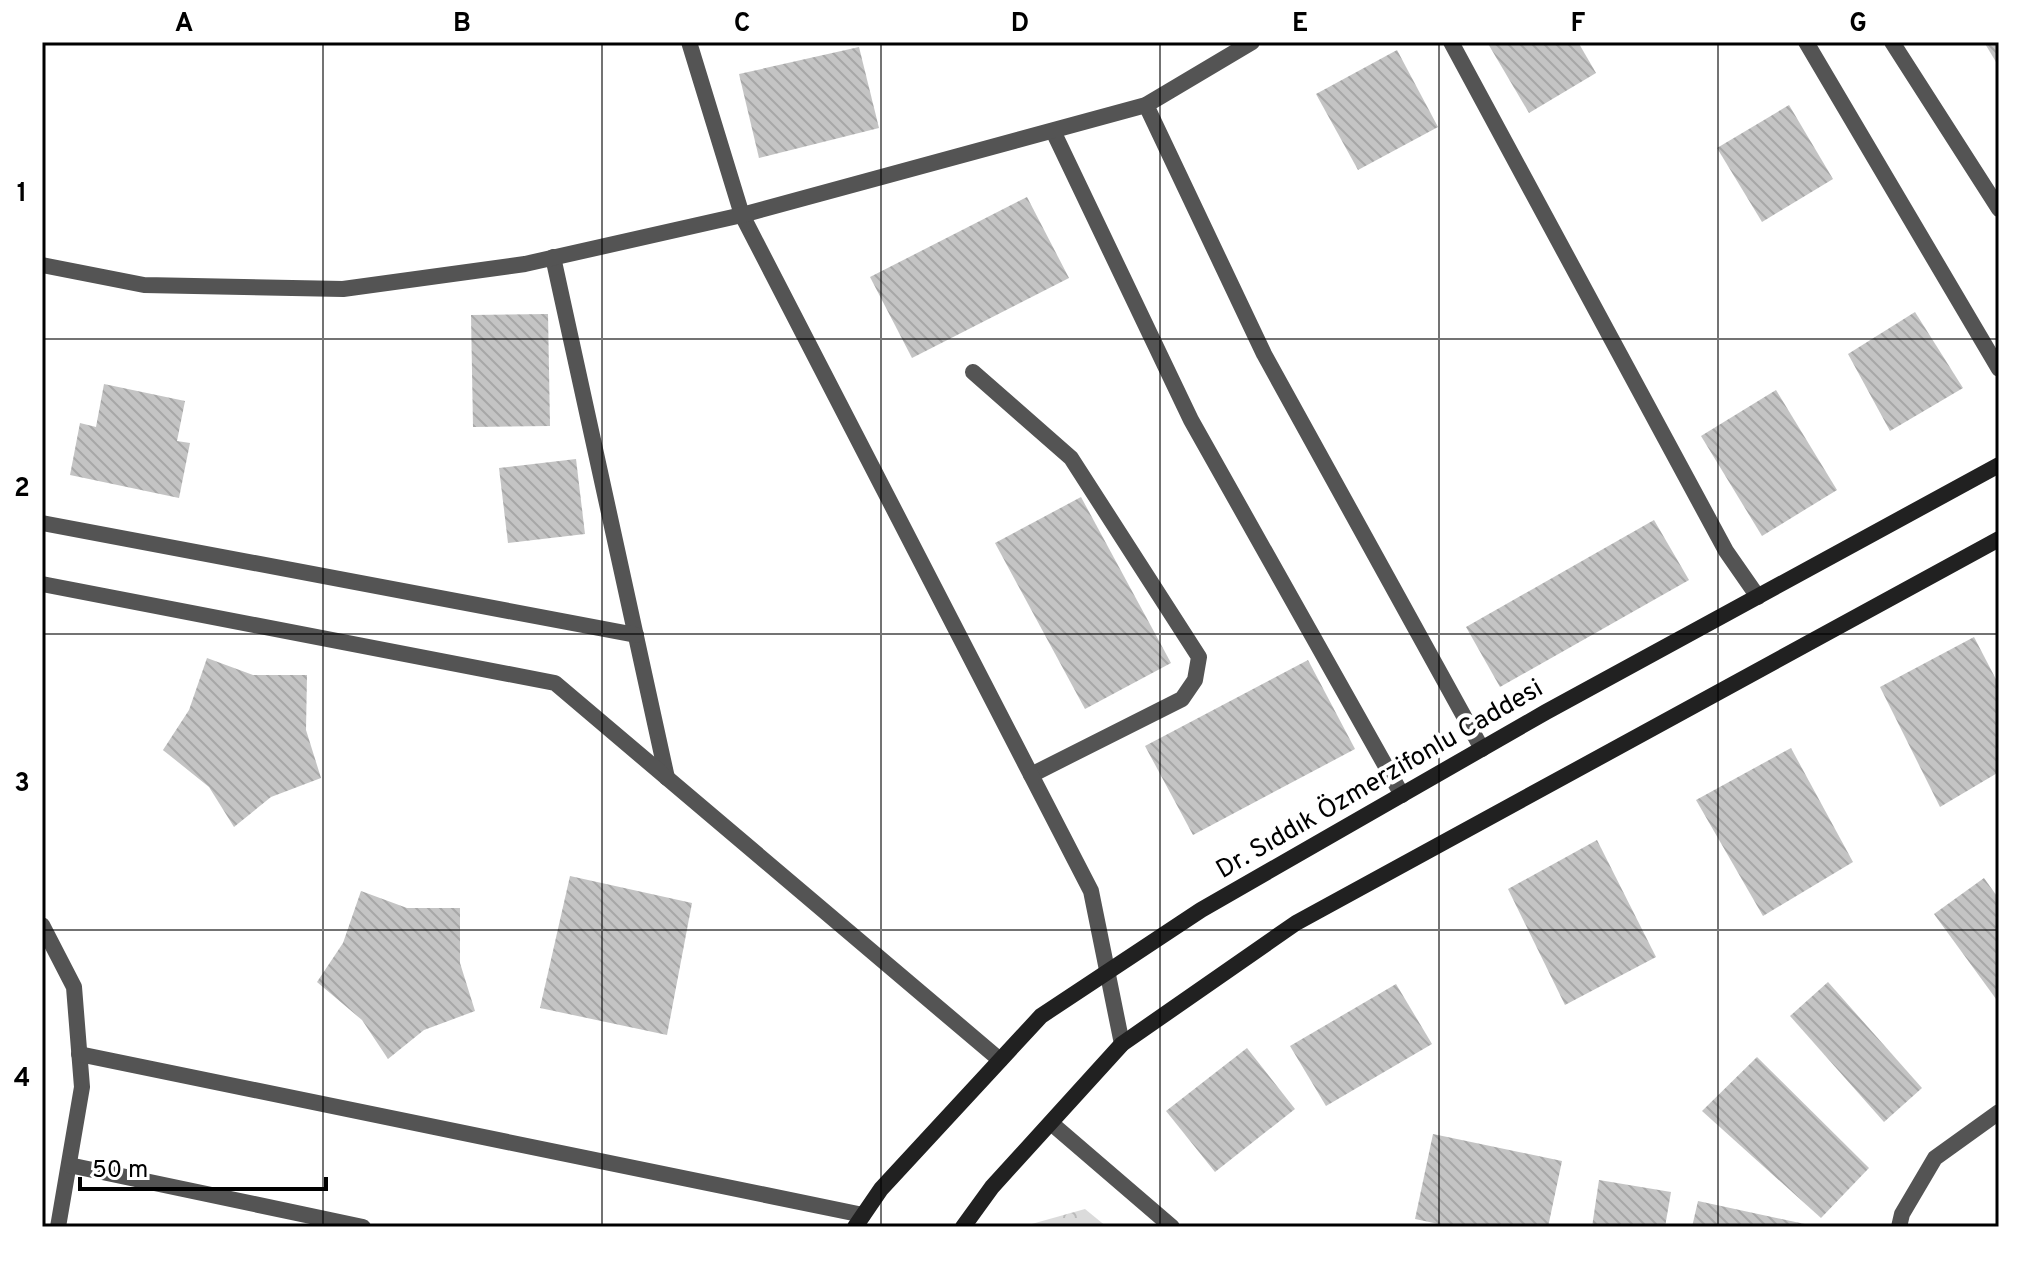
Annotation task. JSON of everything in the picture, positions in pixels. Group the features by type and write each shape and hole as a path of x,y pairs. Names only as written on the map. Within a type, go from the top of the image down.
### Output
{"main road":[{"name":"Dr. Sıddık Özmerzifonlu Caddesi","path":"859,1221 881,1189 1041,1016 1201,910 1482,749 1999,465"},
{"path":"963,1227 992,1187 1122,1044 1296,923 1999,539"}],"street":[{"path":"689,42 742,215 1091,891 1122,1044"},
{"path":"42,265 144,285 343,289 525,264 742,215 1146,105 1252,42"},
{"path":"1451,42 1726,551 1758,597"},
{"path":"1806,42 1999,369"},
{"path":"1892,42 1999,209"},
{"path":"1146,105 1264,354 1482,749"},
{"path":"1053,131 1191,420 1402,795"},
{"path":"553,257 667,778"},
{"path":"973,372 1071,458 1199,657 1195,680 1182,699 1031,775"},
{"path":"42,523 636,635"},
{"path":"42,584 555,683 1000,1060"},
{"path":"42,925 74,987 82,1087 58,1227"},
{"path":"79,1054 859,1221"},
{"path":"1899,1227 1902,1214 1935,1158 1999,1112"},
{"path":"1051,1123 1172,1227"},
{"path":"69,1165 363,1227"}],"green space":[{"path":"1085,1209 1107,1227 1021,1227"}],"building":[{"path":"1487,42 1578,42 1596,73 1529,113"},
{"path":"1984,42 1999,42 1999,67"},
{"path":"859,47 879,128 759,158 739,74"},
{"path":"1397,50 1438,127 1358,170 1316,94"},
{"path":"1789,105 1833,179 1762,222 1717,148"},
{"path":"1027,197 1069,278 912,358 870,277"},
{"path":"1915,312 1963,388 1890,431 1848,354"},
{"path":"548,314 550,426 473,427 471,315"},
{"path":"104,384 185,401 177,441 190,443 179,498 70,475 80,423 96,427"},
{"path":"1776,390 1837,490 1762,536 1701,436"},
{"path":"576,459 585,534 508,543 499,468"},
{"path":"1081,497 1171,663 1085,709 995,543"},
{"path":"1654,520 1689,580 1500,687 1466,627"},
{"path":"1974,637 1999,685 1999,772 1940,807 1880,687"},
{"path":"207,658 253,675 307,675 306,730 321,778 271,797 234,827 209,787 163,750 189,710"},
{"path":"1308,660 1355,749 1193,835 1145,746"},
{"path":"1791,748 1853,862 1763,916 1696,800"},
{"path":"1597,840 1656,957 1565,1005 1508,889"},
{"path":"570,876 692,903 667,1035 540,1008"},
{"path":"1984,878 1999,899 1999,1003 1934,914"},
{"path":"361,891 407,908 460,908 460,963 475,1011 424,1030 388,1059 362,1020 317,982 343,943"},
{"path":"1828,982 1922,1088 1884,1122 1790,1016"},
{"path":"1396,984 1432,1044 1326,1106 1290,1046"},
{"path":"1247,1048 1295,1109 1215,1172 1166,1111"},
{"path":"1757,1057 1869,1168 1821,1218 1702,1111"},
{"path":"1433,1134 1562,1161 1548,1227 1453,1227 1415,1219"},
{"path":"1599,1180 1671,1192 1665,1227 1592,1227"},
{"path":"1698,1201 1814,1226 1692,1227"}]}
